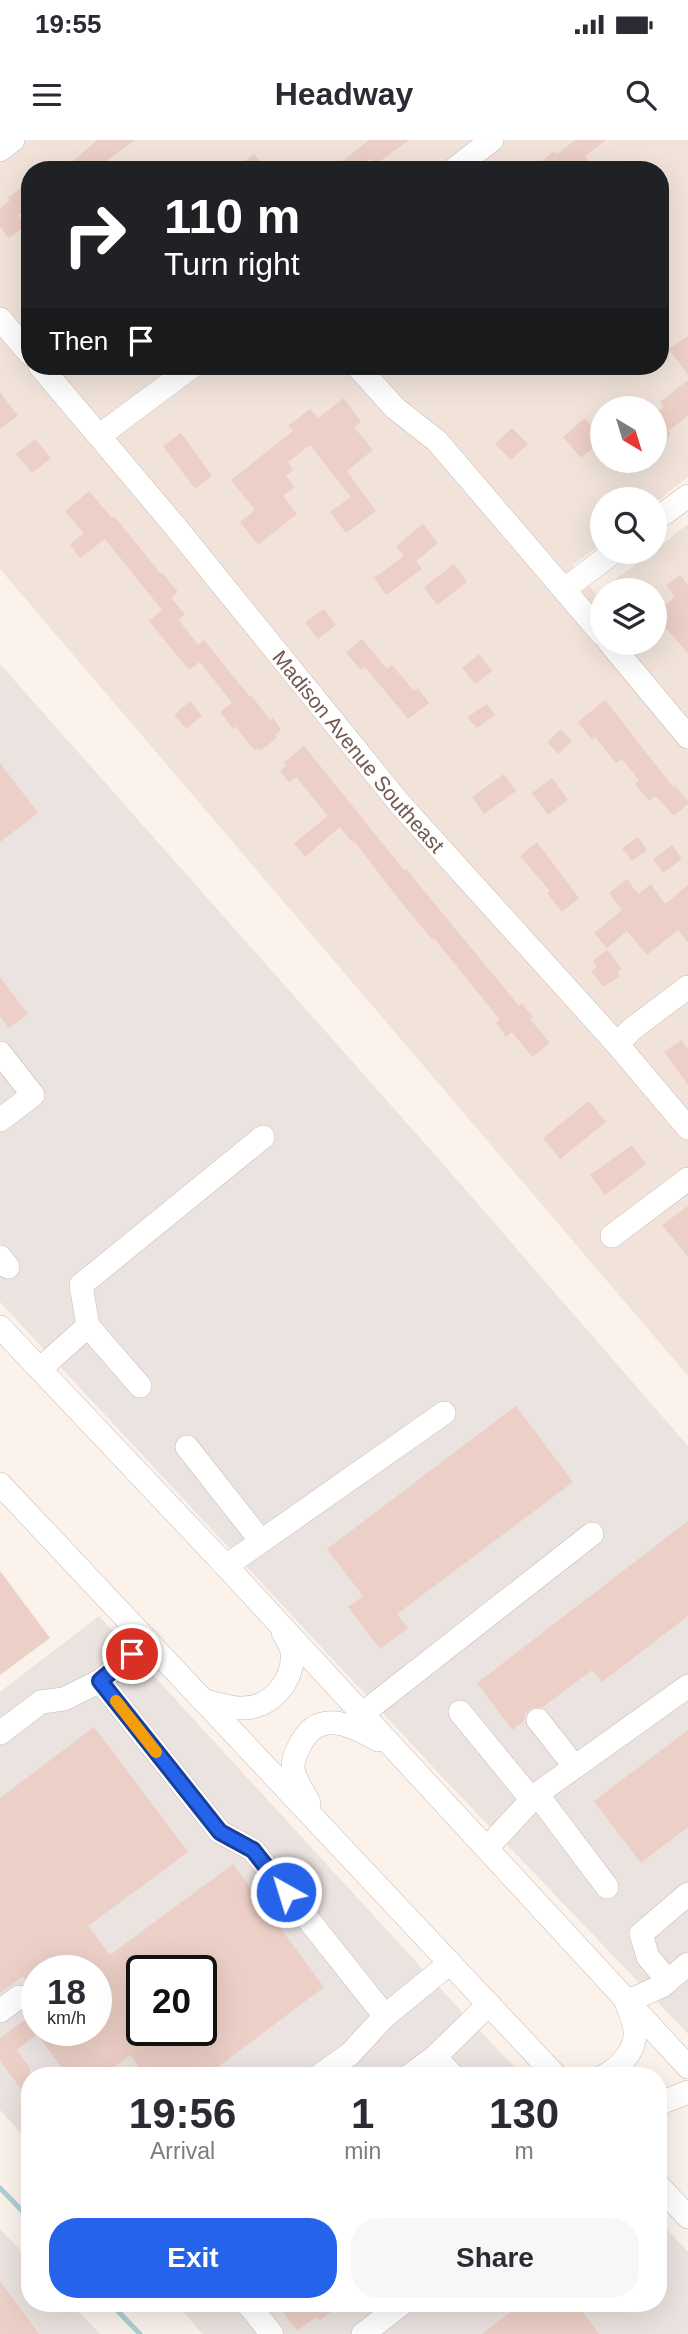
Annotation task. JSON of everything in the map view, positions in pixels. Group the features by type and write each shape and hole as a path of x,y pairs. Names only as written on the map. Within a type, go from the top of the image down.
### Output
{"street":[{"path":"0,150 13,140"},
{"path":"465,161 492,140"},
{"path":"0,319 21,344"},
{"name":"Madison Avenue Southeast","path":"48,375 400,804 617,1044 688,1128"},
{"path":"99,436 181,375"},
{"path":"365,375 395,408 437,441 590,619"},
{"path":"667,511 688,496"},
{"path":"565,589 598,564"},
{"path":"620,655 688,737"},
{"path":"617,1044 688,987"},
{"path":"0,1053 33,1095 0,1120"},
{"path":"140,1386 88,1326 81,1285 262,1137"},
{"path":"612,1236 688,1179"},
{"path":"40,1369 88,1326"},
{"path":"0,1327 226,1566 688,2067"},
{"path":"0,1350 24,1352"},
{"path":"226,1566 444,1412"},
{"path":"187,1447 261,1541"},
{"path":"3,1493 148,1641 550,2067"},
{"path":"362,1714 592,1534"},
{"path":"205,1701 244,1708 264,1703 280,1690 292,1664 292,1650 280,1626"},
{"path":"0,1732 41,1702 64,1699 100,1681 148,1641"},
{"path":"100,1681 220,1832 253,1850 385,2016"},
{"path":"487,1848 535,1797 688,1686"},
{"path":"460,1712 535,1797 607,1886"},
{"path":"538,1720 575,1767"},
{"path":"320,1825 294,1772 294,1759 303,1738 319,1725 336,1722 354,1726 396,1751"},
{"path":"668,1981 648,1957 641,1934 688,1894"},
{"path":"332,2067 350,2054 385,2016 450,1963"},
{"path":"626,2002 662,1986 688,1964"},
{"path":"0,2011 19,1997"},
{"path":"618,2067 628,2053 636,2031 626,2002"},
{"path":"421,2067 489,2004"},
{"path":"435,2057 444,2067"},
{"path":"667,2100 688,2092"},
{"path":"667,2194 688,2217"},
{"path":"254,2312 272,2334"},
{"path":"363,2334 392,2312"}],"shaded area":[{"path":"0,140 688,140 688,477 667,494 667,487 590,487 590,552 573,565 590,586 590,655 667,655 667,578 618,578 636,564 667,564 667,541 688,524 688,1376 0,569"},
{"path":"0,664 443,1164 688,1446 688,2034 448,1783 0,1302"},
{"path":"99,1616 514,2067 21,2067 21,2133 0,2110 0,1692"},
{"path":"0,2229 21,2251 21,2312 79,2312 100,2334 0,2334"},
{"path":"667,2230 688,2252 688,2334 203,2334 183,2312 667,2312"}],"building":[{"path":"97,140 135,140 106,161 73,161"},
{"path":"369,140 409,140 380,161 342,161"},
{"path":"575,140 606,140 585,156 589,161 542,161 554,151 557,154"},
{"path":"254,154 260,161 245,161"},
{"path":"21,187 21,212 18,215 21,219 21,229 9,238 0,227 0,209 10,200 8,198"},
{"path":"688,336 688,375 669,349"},
{"path":"688,380 688,416 668,431 671,435 667,438 667,396"},
{"path":"0,392 18,416 0,429"},
{"path":"344,398 361,422 354,427 373,450 347,471 376,511 346,533 330,512 351,497 310,445 288,462 293,470 286,476 295,487 283,496 297,514 258,545 240,522 255,510 231,480 293,431 288,426 310,409 318,418"},
{"path":"585,418 590,425 590,451 581,458 563,437"},
{"path":"512,428 528,444 511,460 495,444"},
{"path":"181,433 212,476 195,489 163,446"},
{"path":"35,439 51,458 32,473 16,454"},
{"path":"89,491 112,518 114,516 178,592 171,598 185,614 179,620 198,645 204,640 250,697 251,695 270,720 273,718 281,730 275,735 277,738 260,751 258,748 255,751 220,712 232,703 200,662 189,670 149,621 162,610 105,539 80,558 70,544 84,533 65,511"},
{"path":"423,524 438,543 416,561 422,569 386,595 374,578 404,556 396,546"},
{"path":"454,564 467,582 437,605 424,587"},
{"path":"680,575 688,585 688,653 667,630 667,604 675,597 667,584"},
{"path":"324,609 336,625 318,639 305,622"},
{"path":"362,639 387,669 392,665 414,691 418,688 429,703 408,719 365,667 361,670 346,653"},
{"path":"479,654 492,671 475,684 462,668"},
{"path":"605,700 673,787 688,801 674,816 656,796 649,801 635,784 639,780 622,759 616,763 595,737 592,740 578,722"},
{"path":"190,701 202,716 186,729 174,715"},
{"path":"487,704 495,715 477,728 467,717"},
{"path":"561,729 572,741 558,754 547,742"},
{"path":"304,746 519,1006 522,1003 533,1017 530,1019 550,1043 532,1057 512,1032 506,1037 496,1023 500,1020 340,827 305,857 294,843 328,816 296,777 289,782 280,771 286,766 283,763"},
{"path":"0,763 38,813 0,842"},
{"path":"504,774 516,791 484,814 472,797"},
{"path":"552,778 568,800 548,815 532,793"},
{"path":"638,837 647,850 632,861 622,848"},
{"path":"537,842 579,898 562,912 547,893 550,891 520,856"},
{"path":"672,845 682,859 663,873 653,859"},
{"path":"627,879 638,894 651,884 665,904 688,885 688,943 678,930 647,955 627,931 607,948 594,933 622,910 609,893"},
{"path":"607,950 622,969 617,972 620,976 603,987 591,971 597,967 593,961"},
{"path":"0,977 28,1014 9,1028 0,1016"},
{"path":"681,1040 688,1049 688,1085 664,1052"},
{"path":"589,1101 606,1122 560,1159 543,1138"},
{"path":"632,1145 646,1164 605,1195 590,1175"},
{"path":"688,1206 688,1257 662,1225"},
{"path":"516,1406 573,1482 397,1614 408,1628 380,1649 348,1607 363,1596 327,1549"},
{"path":"688,1521 688,1616 602,1682 592,1670 543,1707 530,1709 525,1714 524,1721 512,1730 477,1683"},
{"path":"0,1571 50,1638 0,1675"},
{"path":"94,1727 188,1852 88,1926 110,1955 21,1955 21,1977 0,1993 0,1798"},
{"path":"688,1730 688,1827 641,1863 594,1801"},
{"path":"233,1864 324,1987 218,2067 139,2067 130,2055 115,2067 61,2067 46,2046 112,2046 110,1955"},
{"path":"21,2023 22,2046 17,2050 29,2067 21,2067 21,2089 0,2061 0,2038"},
{"path":"0,2281 39,2334 0,2334"},
{"path":"283,2312 331,2312 319,2321 316,2317 297,2331"},
{"path":"511,2312 583,2312 599,2334 482,2334"}],"waterway":[{"path":"0,2188 21,2210"},
{"path":"119,2312 140,2334"}],"slow traffic":[{"path":"116,1701 156,1752"}],"route":[{"path":"132,1654 100,1681 220,1832 253,1850 286,1892"}]}
